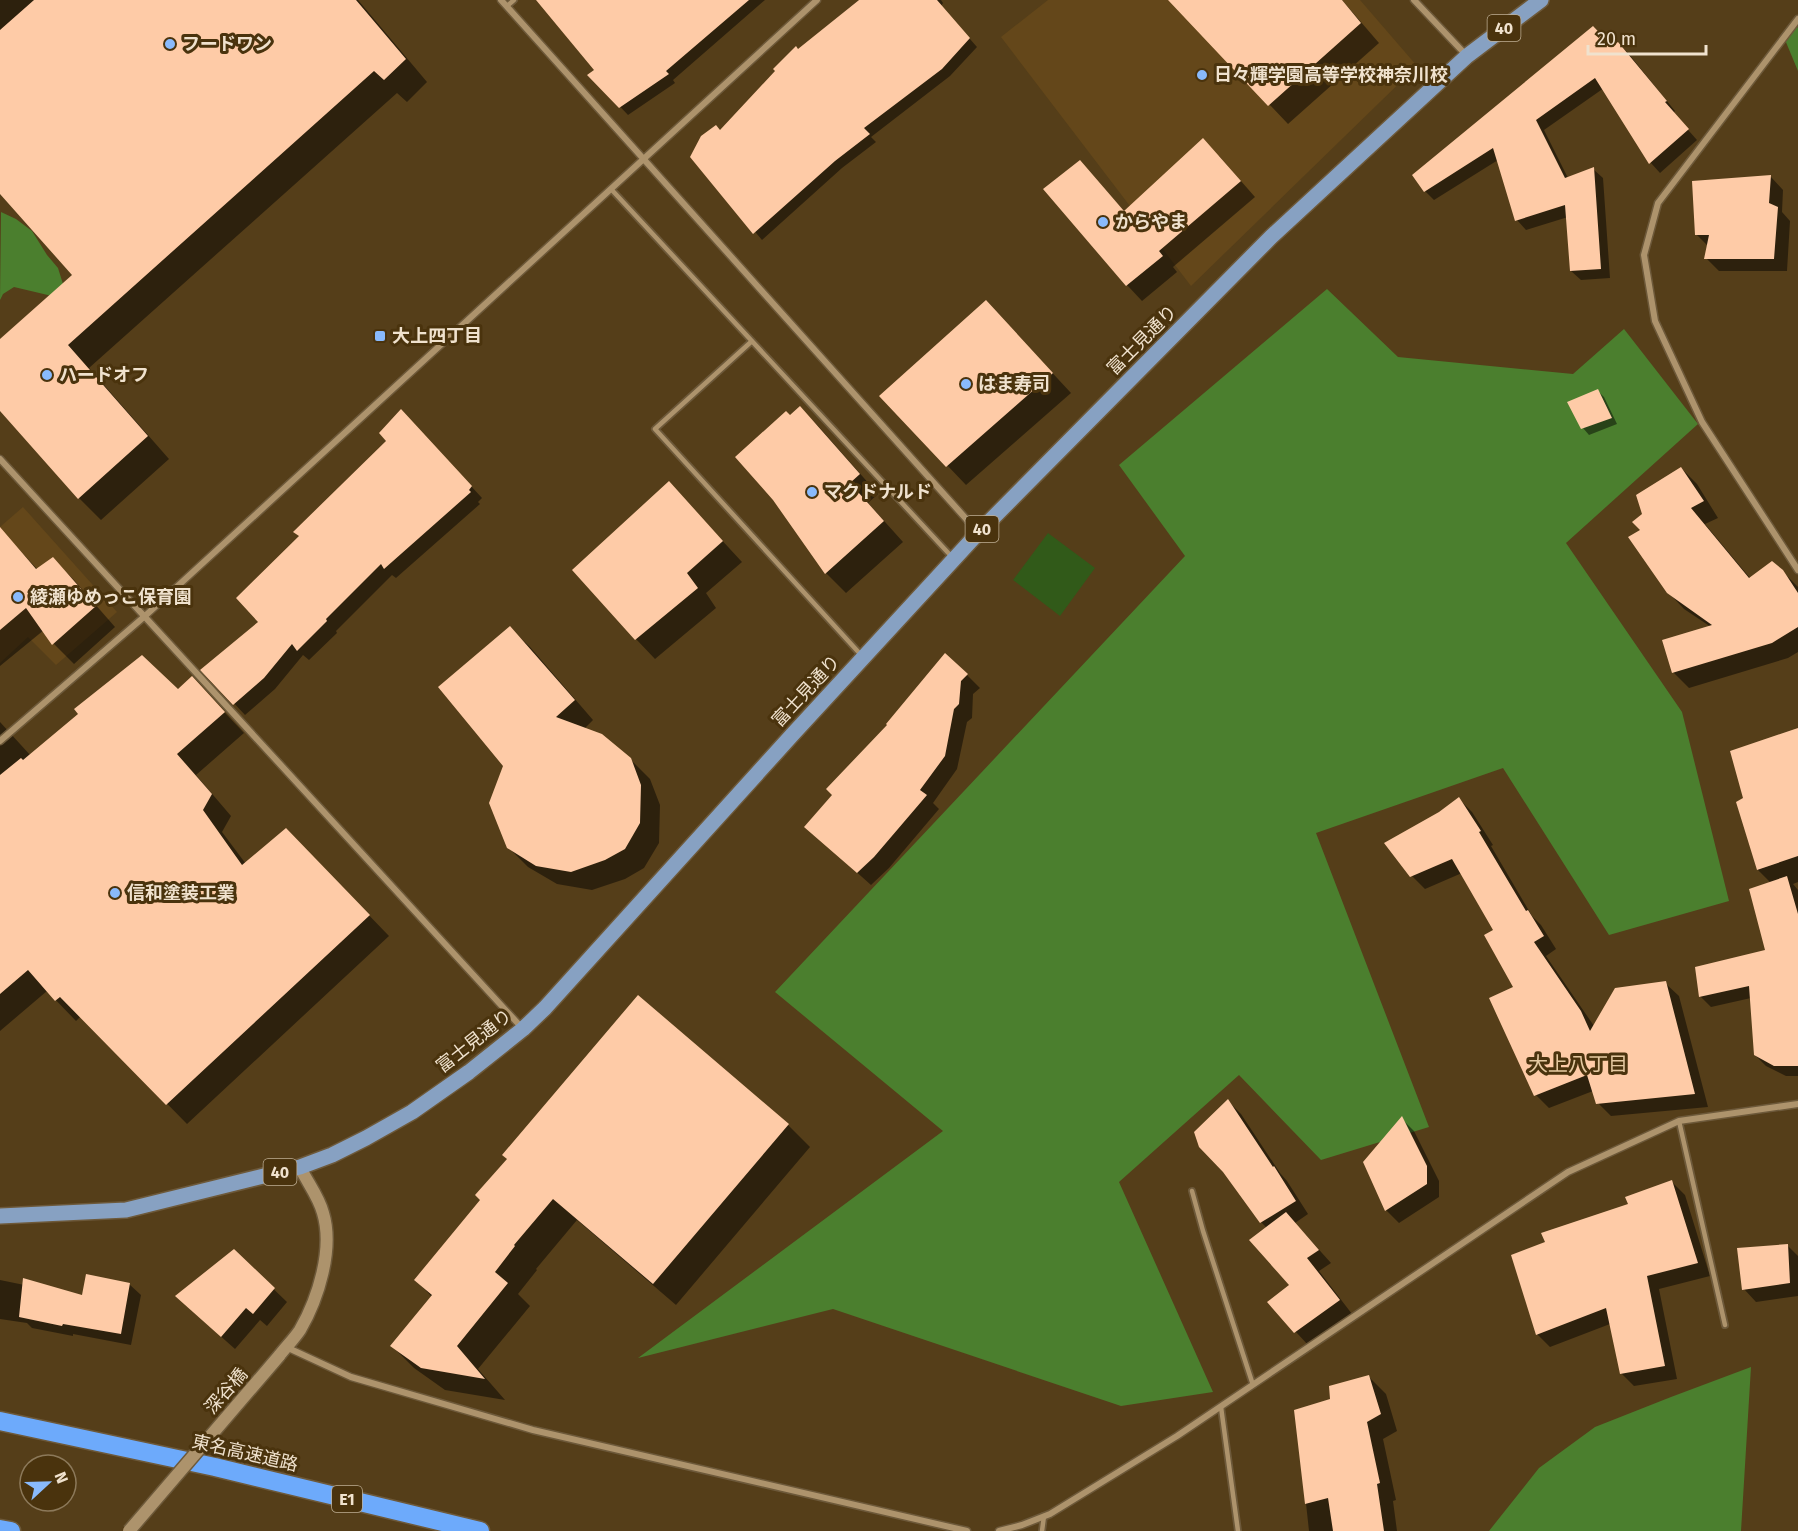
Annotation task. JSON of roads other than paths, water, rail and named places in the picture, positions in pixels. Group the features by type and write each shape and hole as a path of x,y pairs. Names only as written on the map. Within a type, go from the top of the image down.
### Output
{"highway":[{"name":"東名高速道路","path":"0,1420 214,1467 480,1531"},
{"path":"0,1529 11,1531"}],"main road":[{"name":"富士見通り","path":"0,1216 126,1210 300,1167 332,1155 366,1138 412,1112 469,1072 523,1029 545,1008 979,532 1271,237 1467,56 1540,0"}],"street":[{"path":"501,0 979,532"},
{"path":"0,741 145,616 817,0"},
{"path":"1414,0 1467,56"},
{"path":"1798,19 1658,203 1644,255 1655,321 1702,422 1798,570"},
{"path":"0,459 523,1029"},
{"path":"999,1531 1044,1516 1177,1436 1568,1172 1679,1120 1798,1104"},
{"name":"深谷橋","path":"129,1531 283,1351 299,1331 315,1301 326,1255 327,1232 323,1212 300,1167"},
{"path":"283,1351 351,1377 533,1430 967,1531"}],"lane":[{"path":"507,6 514,0"},
{"path":"611,189 954,559"},
{"path":"752,340 655,429 864,657"},
{"path":"1679,1120 1725,1325"},
{"path":"1192,1191 1252,1385"},
{"path":"1221,1407 1238,1531"},
{"path":"1042,1531 1044,1516"}],"place":[{"name":"フードワン","path":"170,44"},
{"name":"日々輝学園高等学校神奈川校","path":"1202,75"},
{"name":"からやま","path":"1103,222"},
{"name":"大上四丁目","path":"380,336"},
{"name":"ハードオフ","path":"47,375"},
{"name":"はま寿司","path":"966,384"},
{"name":"マクドナルド","path":"812,492"},
{"name":"綾瀬ゆめっこ保育園","path":"18,597"},
{"name":"信和塗装工業","path":"115,893"}],"district":[{"name":"大上八丁目","path":"1578,1064"}]}
